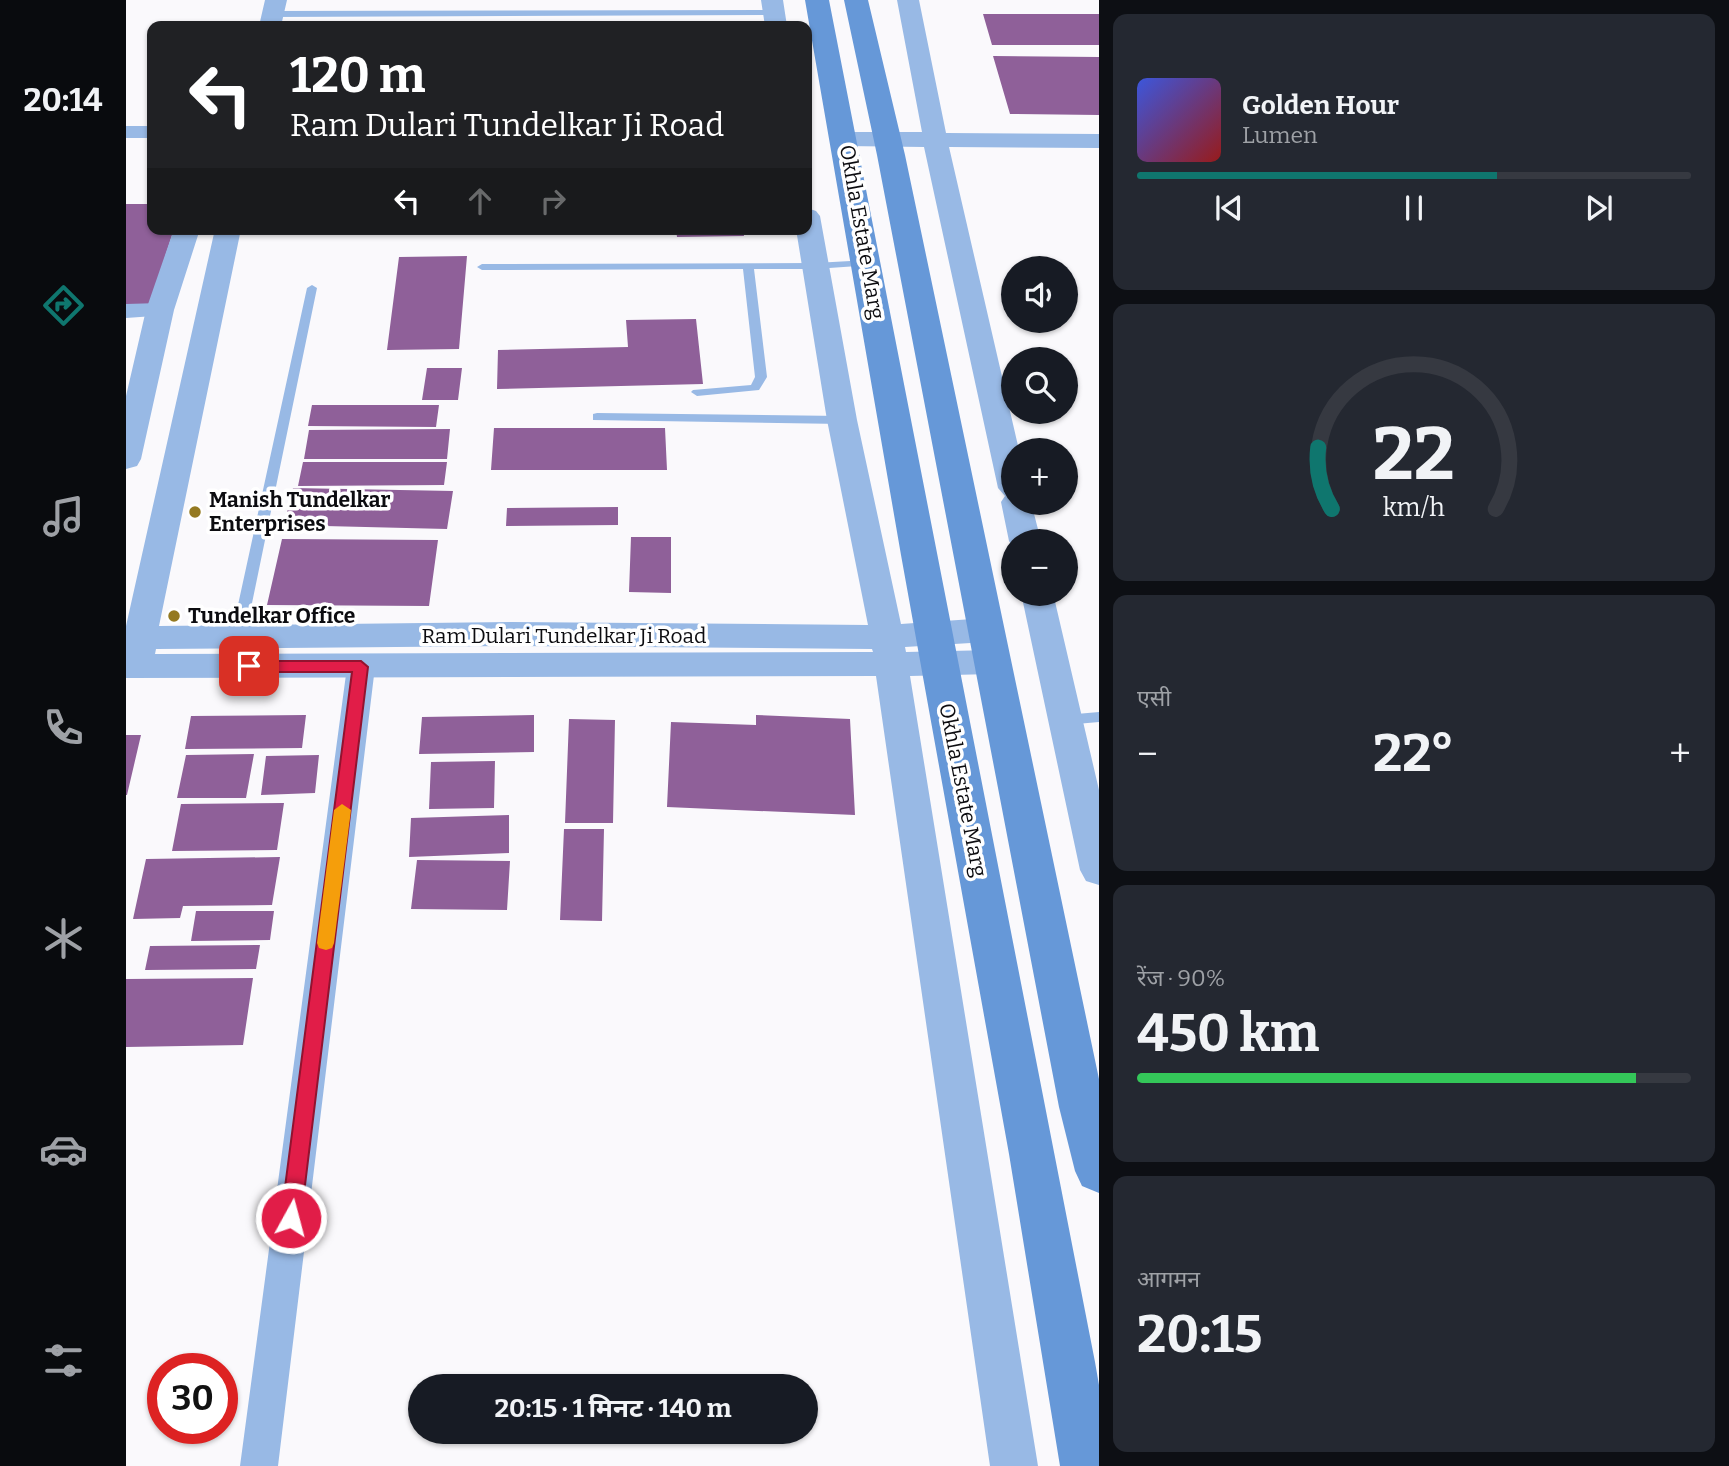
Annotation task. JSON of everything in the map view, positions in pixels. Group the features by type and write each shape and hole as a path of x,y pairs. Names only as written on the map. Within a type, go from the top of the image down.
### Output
{"main road":[{"name":"Okhla Estate Marg","path":"817,0 845,136 936,648 1058,1291 1087,1466"},
{"name":"Okhla Estate Marg","path":"856,0 887,137 1082,1107 1099,1171"}],"street":[{"path":"908,0 937,147 1002,438"},
{"path":"126,132 147,132"},
{"path":"845,136 887,137 937,147 1099,155"},
{"path":"937,147 1099,141"},
{"path":"126,459 160,310 185,235"},
{"path":"132,652 227,235"},
{"path":"810,235 842,420 889,651 1014,1466"},
{"path":"126,311 160,310"},
{"path":"1042,606 1082,719 1099,870"},
{"name":"Ram Dulari Tundelkar Ji Road","path":"132,652 238,637 512,634 889,651"},
{"name":"Ram Dulari Tundelkar Ji Road","path":"132,652 361,667 990,646"},
{"path":"259,1466 361,667"}],"lane":[{"path":"269,10 774,13"},
{"path":"482,267 815,266 868,263"},
{"path":"697,392 755,388 761,377 748,265"},
{"path":"238,637 312,288"},
{"path":"597,417 842,420"}],"building":[{"path":"983,14 1099,14 1099,45 992,45"},
{"path":"993,56 1099,57 1099,115 1010,114"},
{"path":"126,204 147,204 147,235 172,235 150,304 126,304"},
{"path":"677,235 744,236 677,237"},
{"path":"467,256 459,349 387,350 399,257"},
{"path":"696,319 703,384 497,389 498,350 628,347 626,320"},
{"path":"427,368 462,368 458,400 422,400"},
{"path":"312,405 439,405 436,427 308,426"},
{"path":"494,428 665,428 667,470 491,470"},
{"path":"450,429 447,459 304,459 309,430"},
{"path":"303,462 447,462 444,485 298,486"},
{"path":"293,488 453,491 447,529 284,525"},
{"path":"618,507 618,525 506,526 507,508"},
{"path":"631,537 671,537 671,593 629,592"},
{"path":"282,539 438,540 429,606 267,605"},
{"path":"306,715 302,748 185,749 191,716"},
{"path":"534,715 534,752 419,754 422,717"},
{"path":"756,715 850,719 855,815 667,807 671,722 756,725"},
{"path":"569,719 615,720 613,823 565,823"},
{"path":"126,735 141,735 127,795 126,795"},
{"path":"254,754 246,798 177,798 186,755"},
{"path":"319,755 315,793 261,795 266,756"},
{"path":"495,761 494,808 429,809 431,762"},
{"path":"284,803 277,850 172,851 181,804"},
{"path":"509,815 509,853 409,857 411,818"},
{"path":"564,829 604,829 602,921 560,920"},
{"path":"280,857 272,905 183,906 180,918 133,919 146,859"},
{"path":"417,860 510,861 507,910 411,909"},
{"path":"196,911 274,911 270,940 191,941"},
{"path":"260,945 256,969 145,970 150,946"},
{"path":"253,978 243,1045 126,1047 126,979"}],"slow traffic":[{"path":"326,943 342,810"}],"place":[{"name":"Manish Tundelkar Enterprises","path":"195,512"},
{"name":"Tundelkar Office","path":"174,616"}],"route":[{"path":"249,666 361,667 291,1218"}]}
